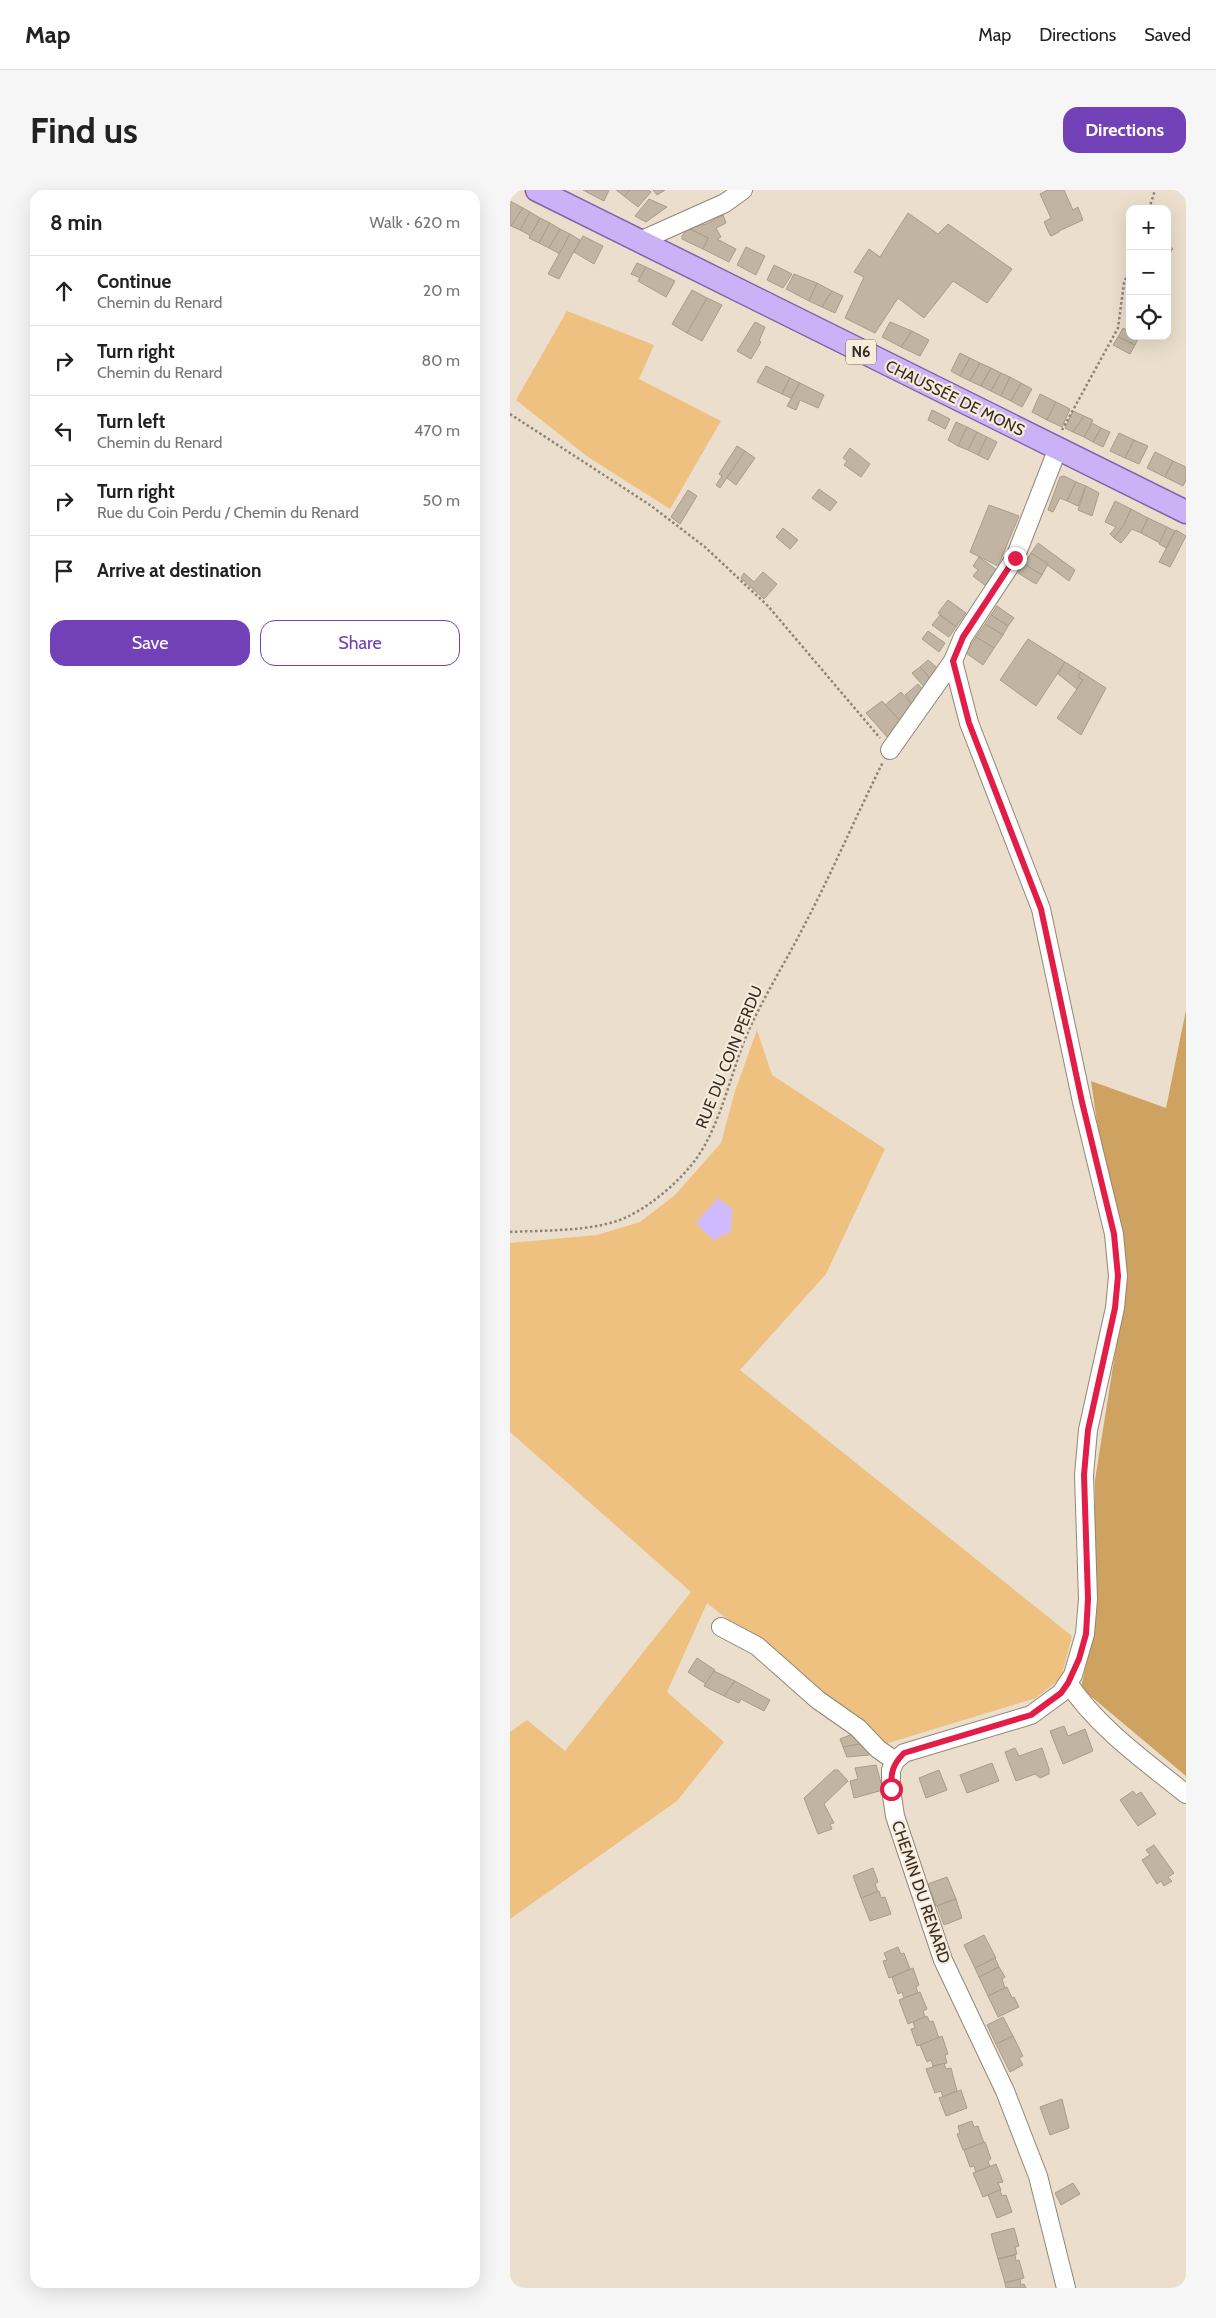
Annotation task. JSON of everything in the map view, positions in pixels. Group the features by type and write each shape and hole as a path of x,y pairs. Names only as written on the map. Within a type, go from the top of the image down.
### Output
{"main road":[{"name":"CHAUSSÉE DE MONS","path":"537,190 1186,512"}],"street":[{"path":"640,241 725,203 743,190"},
{"path":"890,750 953,661 963,637 1015,558 1056,448"},
{"path":"721,1627 757,1646 818,1700 858,1728 878,1749 895,1762 904,1753 1031,1715 1061,1693 1068,1683 1079,1659 1086,1634 1088,1599 1085,1466 1088,1430 1115,1308 1118,1276 1114,1234 1082,1102 1041,909 969,723 953,661"},
{"path":"1068,1683 1079,1700 1101,1722 1186,1794"},
{"name":"CHEMIN DU RENARD","path":"895,1762 891,1770 891,1789 895,1816 907,1856 944,1960 1020,2127 1038,2176 1066,2288"}],"path":[{"path":"1150,205 1155,190"},
{"path":"1056,448 1118,328 1126,278"},
{"path":"510,414 650,506 705,547 768,606 890,750"},
{"name":"RUE DU COIN PERDU","path":"510,1232 609,1224 651,1201 695,1160 710,1134 748,1032 774,978 795,944 823,889 868,791 890,750"}],"shaded area":[{"path":"567,311 654,345 639,379 721,421 670,509 588,457 516,400"},
{"path":"1186,1010 1186,1776 1081,1688 1095,1622 1095,1480 1117,1341 1115,1248 1091,1081 1166,1108"},
{"path":"757,1030 772,1075 885,1149 826,1274 740,1370 1072,1636 1061,1678 1036,1698 885,1744 707,1603 667,1692 724,1742 677,1801 510,1919 510,1732 527,1720 565,1751 691,1592 510,1432 510,1243 597,1235 640,1222 675,1195 721,1143 735,1091"},
{"path":"718,1198 732,1209 731,1232 713,1240 696,1223"}],"building":[{"path":"583,190 609,190 604,201"},
{"path":"616,190 630,190 624,196"},
{"path":"630,190 649,190 651,192 638,207 624,196"},
{"path":"653,190 665,190 657,195"},
{"path":"1048,190 1064,190 1073,210 1078,207 1083,220 1051,236 1044,222 1051,218 1040,194"},
{"path":"649,199 667,207 646,222 635,216"},
{"path":"510,201 523,208 511,226 510,225"},
{"path":"523,208 530,212 520,230 511,226"},
{"path":"530,212 540,218 531,236 520,230"},
{"path":"908,213 938,234 948,224 1012,269 987,303 953,281 924,318 898,298 875,333 845,318 864,277 854,272 869,249 880,257"},
{"path":"723,215 726,223 716,228 721,237 717,239 736,249 729,262 703,249 708,238 688,228 706,224"},
{"path":"540,218 550,223 539,243 529,238"},
{"path":"550,223 560,229 549,248 539,243"},
{"path":"688,228 708,238 703,249 682,239"},
{"path":"560,229 570,234 560,254 549,248"},
{"path":"570,234 580,240 559,279 548,274"},
{"path":"583,236 603,246 594,264 574,252"},
{"path":"746,247 765,256 756,275 737,265"},
{"path":"637,263 646,267 640,278 631,274"},
{"path":"774,265 792,274 783,288 767,280"},
{"path":"646,267 675,281 666,297 638,281"},
{"path":"794,274 817,283 809,301 786,289"},
{"path":"817,283 832,291 822,307 809,301"},
{"path":"692,290 707,298 687,333 672,324"},
{"path":"832,291 843,296 835,313 822,307"},
{"path":"707,298 722,305 702,341 687,333"},
{"path":"755,322 765,327 759,341 761,342 751,359 737,351"},
{"path":"890,322 912,331 901,347 882,337"},
{"path":"1123,328 1126,330 1126,340 1138,340 1135,345 1118,337"},
{"path":"912,331 929,340 920,356 901,347"},
{"path":"1118,337 1135,345 1130,354 1113,345"},
{"path":"960,353 970,358 960,376 951,371"},
{"path":"970,358 980,363 970,381 960,376"},
{"path":"980,363 991,368 981,386 970,381"},
{"path":"766,366 790,378 782,394 757,382"},
{"path":"991,368 1001,373 991,391 981,386"},
{"path":"1001,373 1010,377 1001,396 991,391"},
{"path":"1010,377 1021,383 1011,401 1001,396"},
{"path":"790,378 800,383 791,398 782,394"},
{"path":"800,383 824,395 818,408 800,400 796,410 787,406"},
{"path":"1021,383 1032,389 1022,407 1011,401"},
{"path":"1040,394 1056,402 1047,420 1032,412"},
{"path":"1056,402 1070,409 1062,427 1047,420"},
{"path":"932,410 950,419 945,429 928,420"},
{"path":"1073,411 1084,416 1073,432 1065,428"},
{"path":"1084,416 1093,420 1084,437 1073,432"},
{"path":"956,422 967,427 958,446 948,440"},
{"path":"1092,423 1101,428 1093,442 1084,437"},
{"path":"967,427 977,432 968,450 958,446"},
{"path":"1101,428 1110,432 1103,447 1093,442"},
{"path":"977,432 987,437 978,455 968,450"},
{"path":"1119,433 1134,440 1125,458 1110,451"},
{"path":"987,437 997,442 988,460 978,455"},
{"path":"1134,440 1148,446 1139,464 1125,458"},
{"path":"737,446 745,451 720,488 716,485 722,476 719,474"},
{"path":"850,448 870,464 861,477 844,465 847,461 843,458"},
{"path":"745,451 755,458 736,485 727,478"},
{"path":"1155,452 1173,461 1165,477 1147,468"},
{"path":"1173,461 1186,467 1186,480 1183,486 1165,477"},
{"path":"1064,476 1076,482 1067,501 1060,498 1053,512 1048,510 1060,477"},
{"path":"1076,482 1086,486 1078,506 1067,501"},
{"path":"1086,486 1099,493 1092,516 1078,510"},
{"path":"819,489 837,502 830,511 812,498"},
{"path":"688,490 697,496 680,524 671,517"},
{"path":"1115,501 1131,509 1124,525 1114,538 1110,534 1116,527 1105,522"},
{"path":"989,505 1019,516 998,566 970,552"},
{"path":"1131,509 1148,518 1141,533 1132,529 1121,543 1114,538 1124,525"},
{"path":"1148,518 1167,527 1160,543 1141,533"},
{"path":"1167,527 1175,531 1166,548 1159,544"},
{"path":"783,528 798,540 790,549 776,537"},
{"path":"1176,530 1186,536 1170,567 1159,562"},
{"path":"1038,543 1075,570 1069,581 1031,553"},
{"path":"1031,553 1048,564 1042,575 1024,564"},
{"path":"979,557 997,570 986,586 973,576 978,570 973,566"},
{"path":"1024,564 1042,575 1036,584 1018,573"},
{"path":"763,572 777,584 764,599 741,578 744,573 754,582"},
{"path":"948,600 966,613 956,627 938,613"},
{"path":"997,606 1014,618 1008,626 991,615"},
{"path":"940,615 956,627 949,637 932,625"},
{"path":"991,615 1008,626 1003,635 985,624"},
{"path":"985,624 1003,635 994,648 976,637"},
{"path":"928,631 945,643 939,652 922,639"},
{"path":"976,637 994,648 983,665 966,653"},
{"path":"1028,639 1065,662 1036,706 1000,680"},
{"path":"928,660 941,671 933,682 920,667"},
{"path":"1065,662 1081,672 1078,677 1083,680 1077,689 1058,674"},
{"path":"920,667 933,682 925,688 912,673"},
{"path":"1081,672 1106,688 1081,735 1057,718 1083,680 1078,677"},
{"path":"918,684 926,693 913,705 905,695"},
{"path":"901,692 915,708 900,721 885,705"},
{"path":"882,701 903,724 888,738 866,713"},
{"path":"697,1658 715,1670 706,1684 688,1672"},
{"path":"714,1671 735,1681 724,1696 704,1686"},
{"path":"735,1681 770,1700 764,1711 741,1699 739,1703 724,1696"},
{"path":"1064,1726 1068,1736 1085,1729 1093,1751 1063,1764 1050,1731"},
{"path":"858,1732 866,1743 843,1747 840,1739"},
{"path":"866,1743 871,1750 869,1755 847,1757 843,1747"},
{"path":"1015,1748 1019,1756 1042,1748 1049,1774 1040,1778 1035,1774 1016,1781 1005,1752"},
{"path":"992,1763 999,1781 967,1793 960,1775"},
{"path":"876,1765 883,1790 854,1798 850,1781 858,1779 855,1768"},
{"path":"834,1770 838,1770 848,1781 824,1804 834,1823 830,1824 832,1829 818,1834 804,1798"},
{"path":"939,1770 947,1790 926,1798 919,1778"},
{"path":"1133,1791 1136,1795 1141,1792 1156,1814 1138,1826 1120,1800"},
{"path":"1154,1845 1174,1873 1168,1877 1172,1881 1164,1886 1161,1881 1157,1884 1142,1860 1150,1855 1146,1850"},
{"path":"873,1868 878,1882 875,1884 878,1892 861,1898 853,1876"},
{"path":"947,1877 956,1899 936,1906 928,1884"},
{"path":"879,1891 881,1898 885,1897 891,1914 870,1921 861,1898"},
{"path":"956,1899 962,1918 944,1925 937,1906"},
{"path":"984,1935 996,1958 975,1968 964,1945"},
{"path":"898,1947 901,1954 904,1953 910,1969 889,1978 883,1961 887,1960 884,1953"},
{"path":"995,1958 999,1967 979,1977 975,1968"},
{"path":"999,1967 1005,1977 1002,1979 1005,1988 988,1996 979,1977"},
{"path":"913,1968 919,1985 916,1987 918,1993 904,1998 902,1992 898,1994 892,1977"},
{"path":"1007,1987 1019,2007 998,2017 988,1996"},
{"path":"920,1992 927,2009 923,2011 925,2017 908,2024 899,2000"},
{"path":"927,2016 930,2022 933,2021 939,2038 917,2046 911,2029 915,2028 913,2022"},
{"path":"1003,2017 1013,2036 996,2044 987,2025"},
{"path":"942,2036 948,2054 945,2055 947,2063 933,2066 931,2060 927,2062 920,2045"},
{"path":"1013,2036 1023,2056 1019,2058 1023,2065 1010,2072 996,2044"},
{"path":"944,2063 946,2069 951,2068 957,2091 943,2097 941,2091 935,2093 926,2069"},
{"path":"961,2090 967,2108 946,2116 939,2098"},
{"path":"1062,2099 1069,2128 1050,2135 1040,2107"},
{"path":"972,2121 974,2127 978,2126 984,2143 963,2150 957,2134 960,2133 958,2126"},
{"path":"985,2142 991,2159 988,2161 990,2167 976,2172 974,2166 970,2167 964,2150"},
{"path":"996,2164 1003,2182 998,2183 1001,2190 983,2197 973,2173"},
{"path":"1073,2183 1080,2194 1061,2205 1055,2193"},
{"path":"1000,2190 1002,2196 1006,2195 1012,2212 997,2218 988,2195"},
{"path":"1014,2228 1019,2246 1015,2247 1017,2254 998,2259 991,2234"},
{"path":"1015,2255 1016,2261 1019,2260 1024,2278 1005,2283 998,2259"},
{"path":"1020,2279 1021,2285 1024,2284 1026,2288 1006,2288 1005,2283"}],"route":[{"path":"891,1789 891,1770 895,1762 904,1753 1031,1715 1061,1693 1073,1675 1086,1634 1088,1567 1084,1475 1088,1430 1115,1308 1118,1276 1114,1234 1106,1194 1082,1102 1057,977 1041,909 969,723 962,703 953,661 963,637 1015,558"}]}
